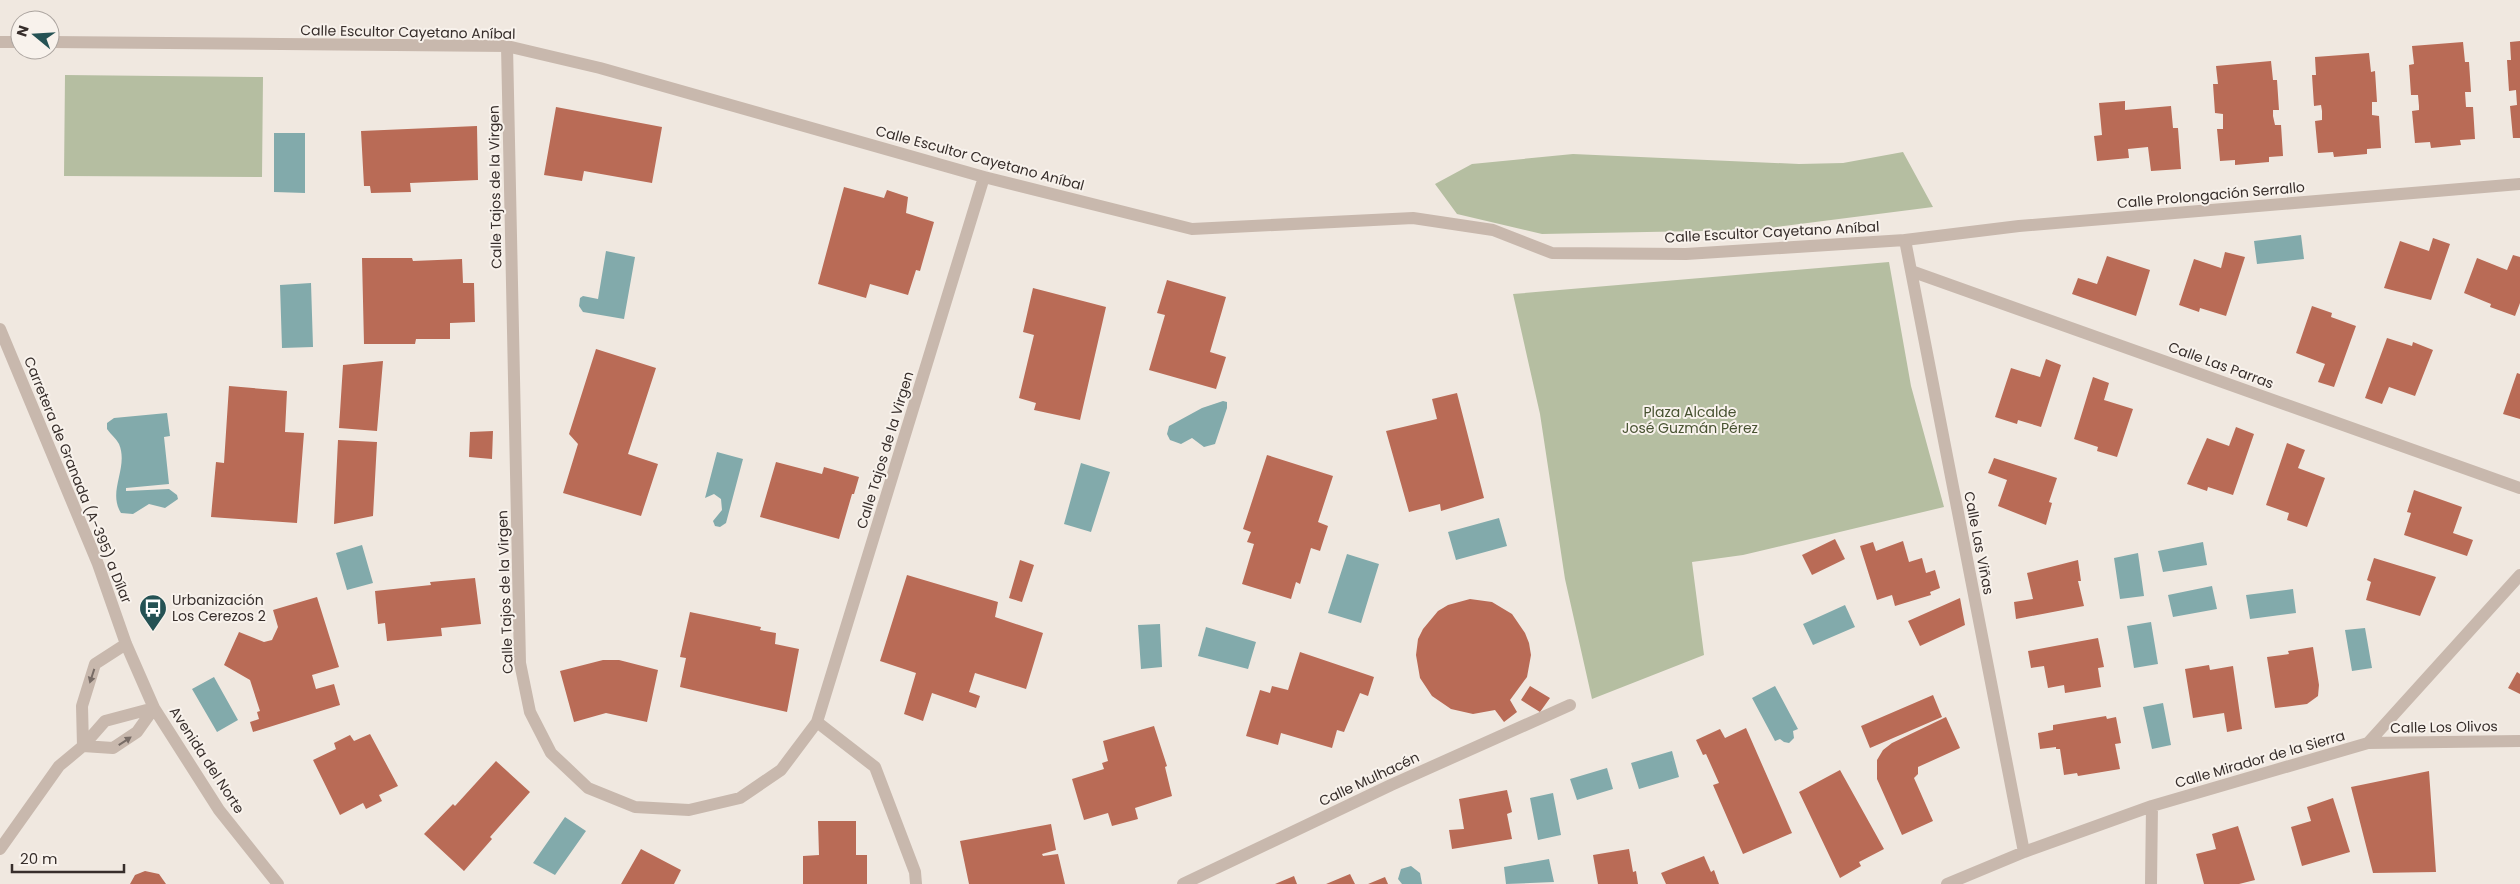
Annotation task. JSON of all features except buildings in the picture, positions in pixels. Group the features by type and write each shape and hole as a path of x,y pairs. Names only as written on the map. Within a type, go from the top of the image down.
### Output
{"street":[{"name":"Calle Escultor Cayetano Aníbal","path":"60,42 507,46 600,68 984,177 1192,229 1413,218 1493,230 1552,253 1686,254 1905,240"},
{"name":"Calle Tajos de la Virgen","path":"507,46 520,663 530,712 551,753 588,788 635,807 689,810 740,798 781,770 817,722 984,177"},
{"name":"Calle Prolongación Serrallo","path":"1905,240 2019,226 2520,184"},
{"name":"Calle Las Viñas","path":"1905,240 2024,852"},
{"name":"Calle Las Parras","path":"1911,271 2520,488"},
{"name":"Carretera de Granada (A-395) a Dílar","path":"0,329 98,564 126,644"},
{"path":"2368,744 2520,575"},
{"path":"83,746 82,706 96,664 126,644"},
{"name":"Avenida del Norte","path":"126,644 154,708 219,810 278,884"},
{"name":"Calle Mulhacén","path":"1183,884 1390,785 1570,705"},
{"path":"83,746 113,748 137,732 154,708"},
{"path":"0,849 59,766 83,746 105,721 154,708"},
{"path":"817,722 875,767 915,872 916,884"},
{"name":"Calle Los Olivos","path":"2368,744 2520,741"},
{"name":"Calle Mirador de la Sierra","path":"1947,884 2024,852 2152,806 2368,744"},
{"path":"2151,884 2152,806"}],"green space":[{"path":"65,75 263,77 262,177 64,176"},
{"path":"1903,152 1933,207 1752,230 1542,234 1457,214 1435,184 1472,164 1573,154 1799,164 1843,163"},
{"name":"Plaza Alcalde José Guzmán Pérez","path":"1889,262 1911,386 1944,507 1743,555 1692,562 1704,655 1592,699 1565,579 1540,414 1513,294"}],"water":[{"path":"274,133 305,133 305,193 274,192"},
{"path":"2301,235 2304,259 2257,264 2254,241"},
{"path":"606,251 635,257 624,319 583,312 579,306 580,298 583,296 598,299"},
{"path":"311,283 313,347 282,348 280,285"},
{"path":"1223,401 1227,402 1227,408 1215,444 1204,447 1192,438 1181,444 1170,440 1167,434 1169,426 1202,408"},
{"path":"167,413 170,436 164,437 169,484 126,488 126,491 169,489 177,495 178,499 165,508 149,504 133,514 121,513 117,505 116,496 122,462 121,453 118,442 107,429 107,423 114,418"},
{"path":"717,452 743,459 726,523 720,527 715,526 713,521 722,510 721,499 714,494 705,498"},
{"path":"1081,463 1110,472 1091,532 1064,524"},
{"path":"1499,518 1507,546 1456,560 1448,532"},
{"path":"2203,542 2207,565 2163,572 2158,551"},
{"path":"362,545 373,583 347,590 336,553"},
{"path":"2138,553 2144,596 2120,599 2114,558"},
{"path":"1347,554 1379,564 1361,623 1328,613"},
{"path":"2212,586 2217,609 2173,617 2168,595"},
{"path":"2293,589 2296,613 2250,619 2246,595"},
{"path":"1845,605 1855,627 1813,645 1803,624"},
{"path":"2151,622 2158,664 2134,668 2127,626"},
{"path":"1160,624 1162,667 1141,669 1138,625"},
{"path":"1206,627 1256,642 1248,669 1198,656"},
{"path":"2365,628 2372,668 2352,671 2345,630"},
{"path":"214,677 238,720 217,732 192,689"},
{"path":"1775,686 1798,729 1793,731 1794,738 1789,743 1780,739 1775,741 1752,698"},
{"path":"2163,703 2171,745 2152,749 2143,707"},
{"path":"1672,751 1679,777 1639,789 1631,763"},
{"path":"1607,768 1613,789 1577,800 1570,779"},
{"path":"1553,793 1561,835 1538,840 1530,798"},
{"path":"565,817 586,831 555,875 533,863"},
{"path":"1549,859 1554,882 1506,884 1504,867"},
{"path":"1411,866 1420,873 1422,884 1402,884 1398,879 1401,869"}],"place":[{"name":"Urbanización Los Cerezos 2","path":"153,632"}]}
